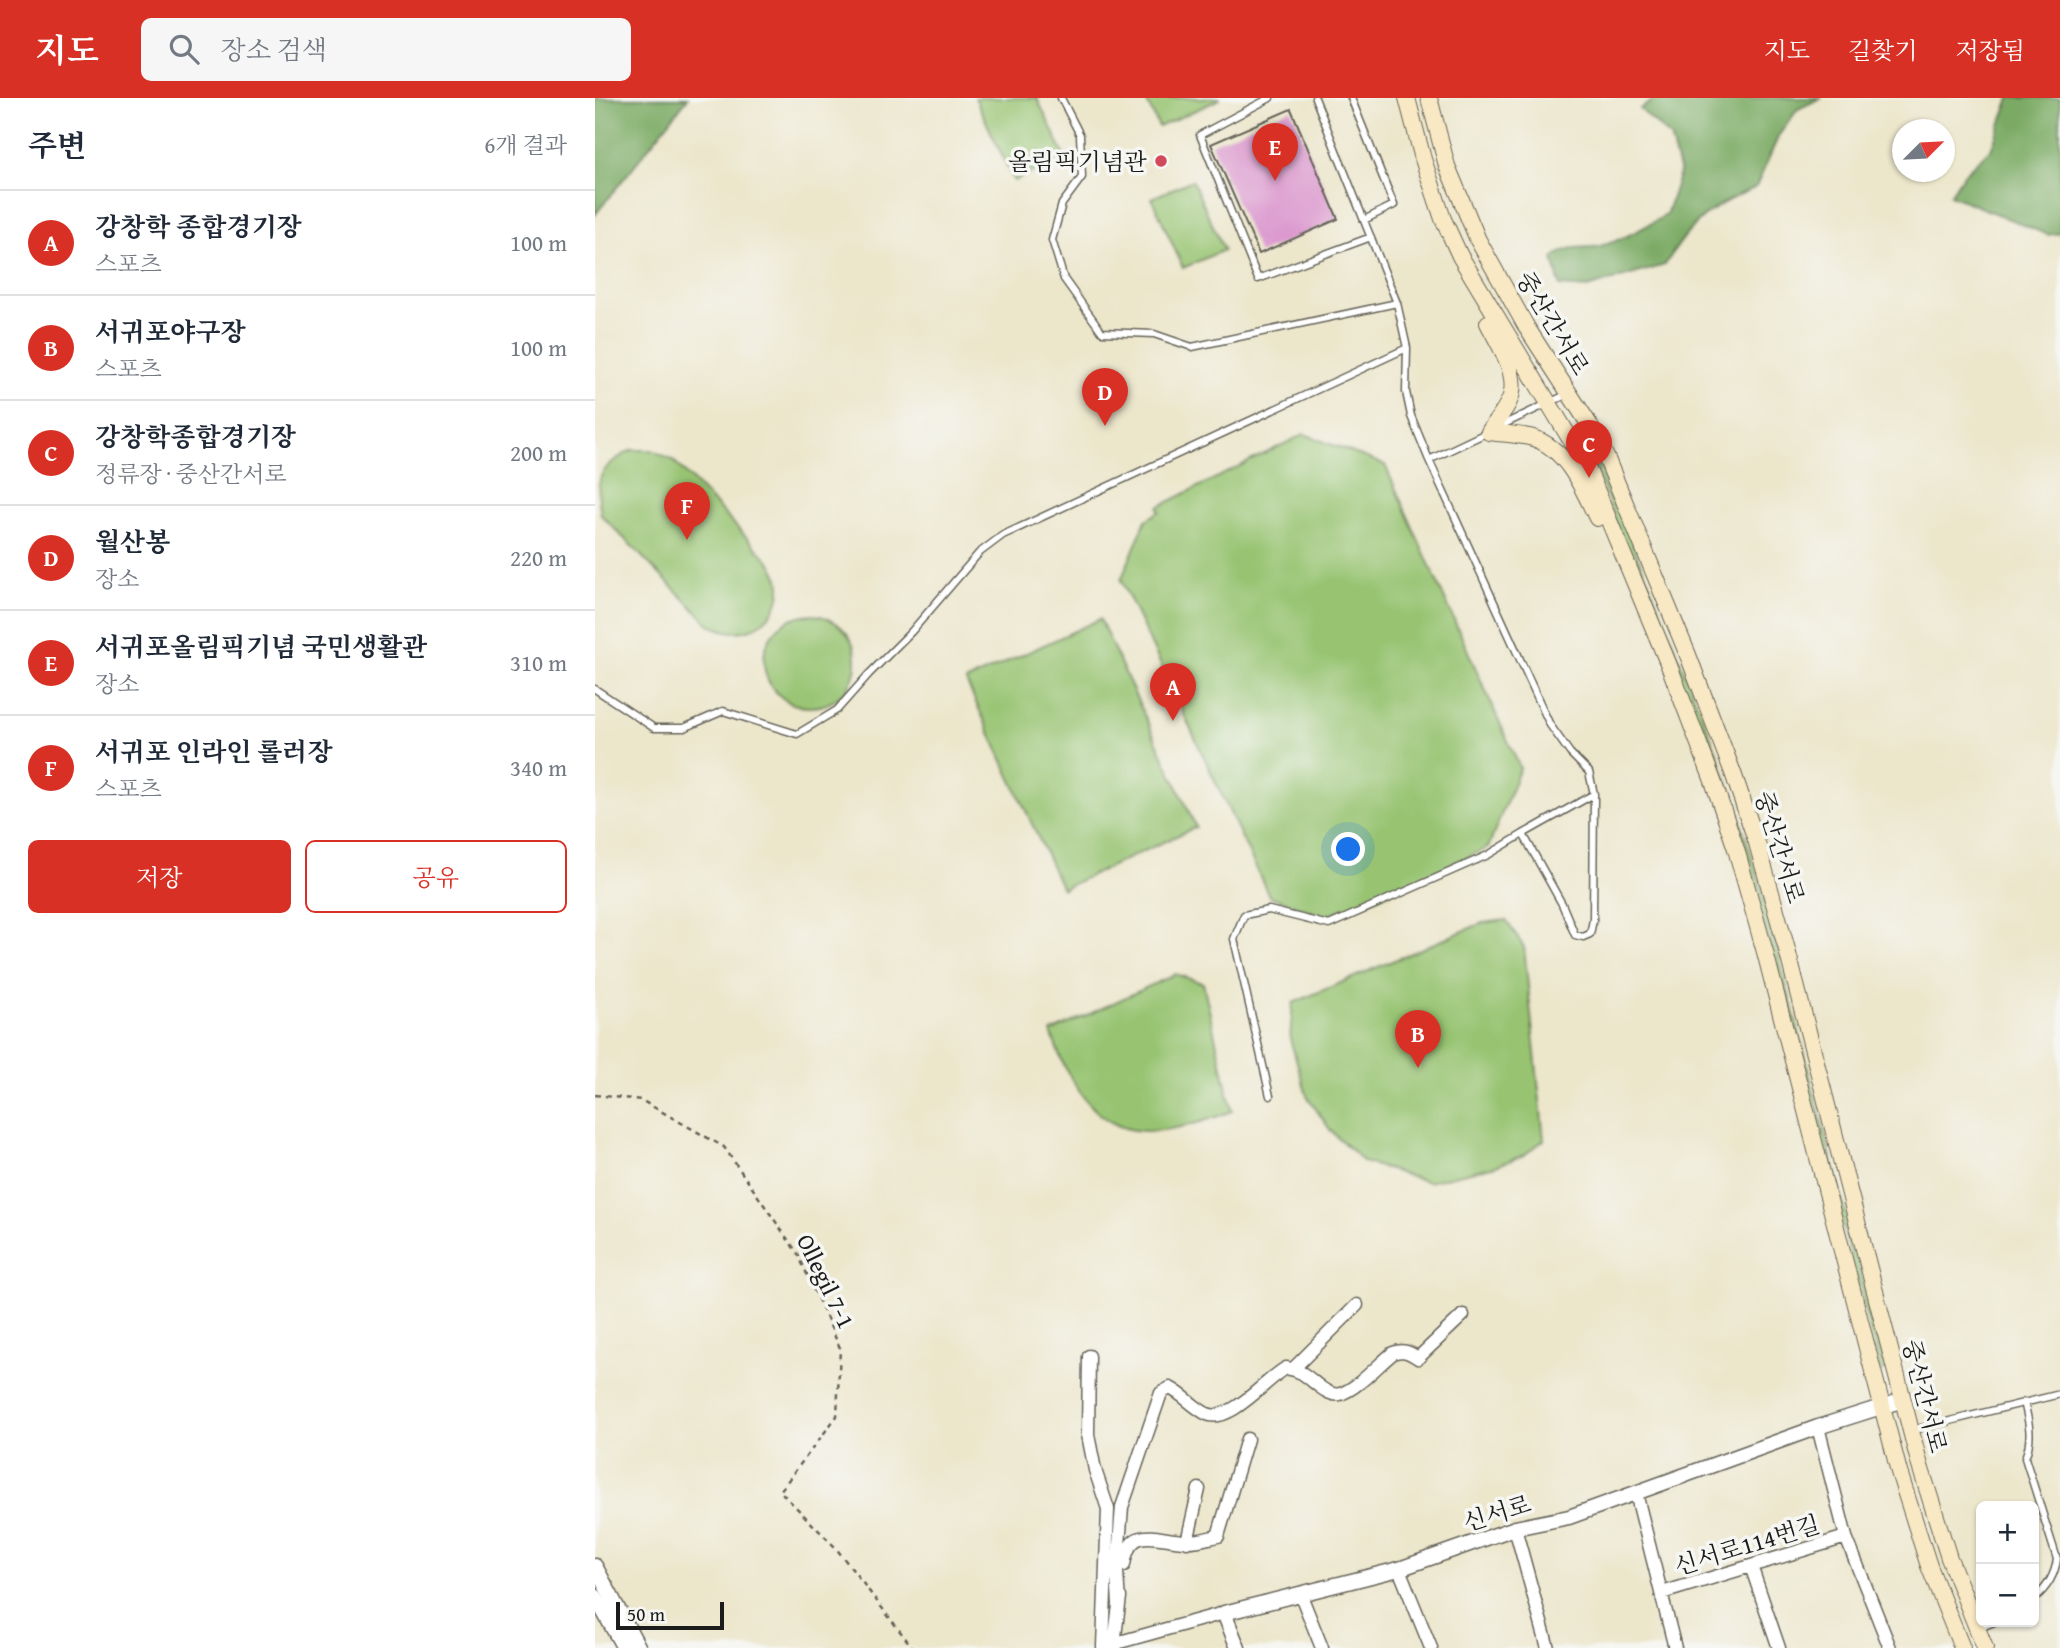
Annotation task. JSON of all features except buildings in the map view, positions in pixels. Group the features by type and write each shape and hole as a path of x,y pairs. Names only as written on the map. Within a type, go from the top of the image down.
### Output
{"main road":[{"name":"중산간서로","path":"1407,98 1443,219 1460,256 1586,465 1694,729 1736,849 1915,1524 1962,1648"},
{"name":"중산간서로","path":"1429,98 1447,166 1478,240 1527,328 1606,457 1688,655 1747,813 1786,946 1920,1466 1946,1550 1985,1648"},
{"path":"1460,256 1470,289 1504,352 1511,377 1512,393 1489,432 1532,438 1549,445 1562,456 1605,534 1623,555"}],"street":[{"path":"1293,1369 1357,1305"},
{"path":"1119,1605 1117,1571 1122,1507 1161,1392 1170,1388 1209,1415 1225,1415 1286,1368 1302,1372 1322,1388 1340,1394 1393,1353 1400,1350 1418,1358 1463,1315"},
{"path":"1089,1356 1088,1435 1095,1470 1108,1509 1108,1647"},
{"name":"신서로","path":"1108,1647 1224,1613 1399,1569 1515,1528 1569,1517 1818,1427 1903,1400"},
{"path":"1818,1427 1846,1537 1890,1648"},
{"path":"1108,1647 1119,1605 1126,1554 1132,1541 1139,1537 1153,1537 1187,1542 1219,1536 1247,1439"},
{"path":"1187,1542 1199,1489"},
{"name":"신서로114번길","path":"1636,1493 1675,1648"},
{"path":"1515,1528 1548,1648"},
{"name":"신서로114번길","path":"1661,1593 1846,1537"},
{"path":"595,1566 639,1648"},
{"path":"1751,1566 1779,1648"},
{"path":"1399,1569 1431,1648"},
{"path":"1300,1593 1322,1648"},
{"path":"595,1596 624,1648"},
{"path":"1224,1613 1238,1648"}],"lane":[{"path":"1061,98 1080,135 1082,177 1062,204 1052,240 1064,279 1103,332 1154,334 1192,347 1397,303"},
{"path":"1270,98 1200,135 1258,279 1371,237"},
{"path":"1315,98 1397,303 1407,348 1406,392 1411,416 1550,725 1570,753 1589,772 1594,794 1593,920 1590,934 1583,937 1576,935 1523,834"},
{"path":"1351,98 1394,205 1364,220"},
{"path":"595,689 654,728 684,728 723,711 797,734 837,710 911,632 979,553 1003,535 1407,348"},
{"path":"1429,460 1569,394"},
{"path":"1270,1096 1234,939 1244,915 1269,910 1329,925 1488,855 1594,794"},
{"path":"1911,1430 2060,1394"},
{"path":"2024,1402 2031,1428 2030,1448 2025,1458 2057,1559 2051,1579 2039,1593"},
{"path":"1977,1629 1982,1627"}],"path":[{"name":"Ollegil 7-1","path":"595,1095 641,1100 724,1147 798,1254 839,1348 837,1416 780,1490 835,1547 913,1648"}],"green space":[{"path":"595,98 688,98 595,215"},
{"path":"975,98 1037,98 1065,157 1014,181"},
{"path":"1145,98 1220,98 1220,99 1159,127"},
{"path":"1657,98 1821,98 1798,109 1779,135 1756,187 1703,217 1684,237 1665,265 1587,288 1560,286 1553,258 1559,253 1609,243 1666,215 1680,173 1670,137 1640,109"},
{"path":"2010,98 2060,98 2060,233 2048,235 1950,195 1964,174 1991,149"},
{"path":"1192,180 1224,250 1183,268 1152,198"},
{"path":"1304,434 1385,465 1520,768 1488,848 1347,912 1344,907 1327,917 1269,896 1121,580 1146,520 1160,511 1158,507"},
{"path":"632,450 652,450 673,460 772,564 780,590 774,609 761,624 752,629 733,632 711,626 601,515 601,475 612,463"},
{"path":"1601,465 1716,750 1759,880 1886,1369 1881,1372 1753,882 1595,466"},
{"path":"810,615 828,618 843,628 853,643 856,661 853,679 843,694 828,704 810,707 792,704 777,694 767,679 764,661 767,643 777,628 792,618"},
{"path":"1100,619 1196,827 1062,889 966,681"},
{"path":"1506,920 1524,947 1544,1140 1524,1155 1496,1166 1428,1182 1364,1162 1331,1131 1307,1096 1290,1039 1293,1003 1482,923"},
{"path":"1175,974 1203,983 1232,1111 1165,1130 1125,1128 1111,1122 1087,1102 1069,1075 1051,1032"}],"place":[{"name":"올림픽기념관","path":"1161,161"},
{"name":"서귀포올림픽기념 국민생활관","path":"1275,181"},
{"name":"월산봉","path":"1105,426"},
{"name":"강창학종합경기장","path":"1589,478"},
{"name":"서귀포 인라인 롤러장","path":"687,540"},
{"name":"강창학 종합경기장","path":"1173,721"},
{"name":"서귀포야구장","path":"1418,1068"}]}
